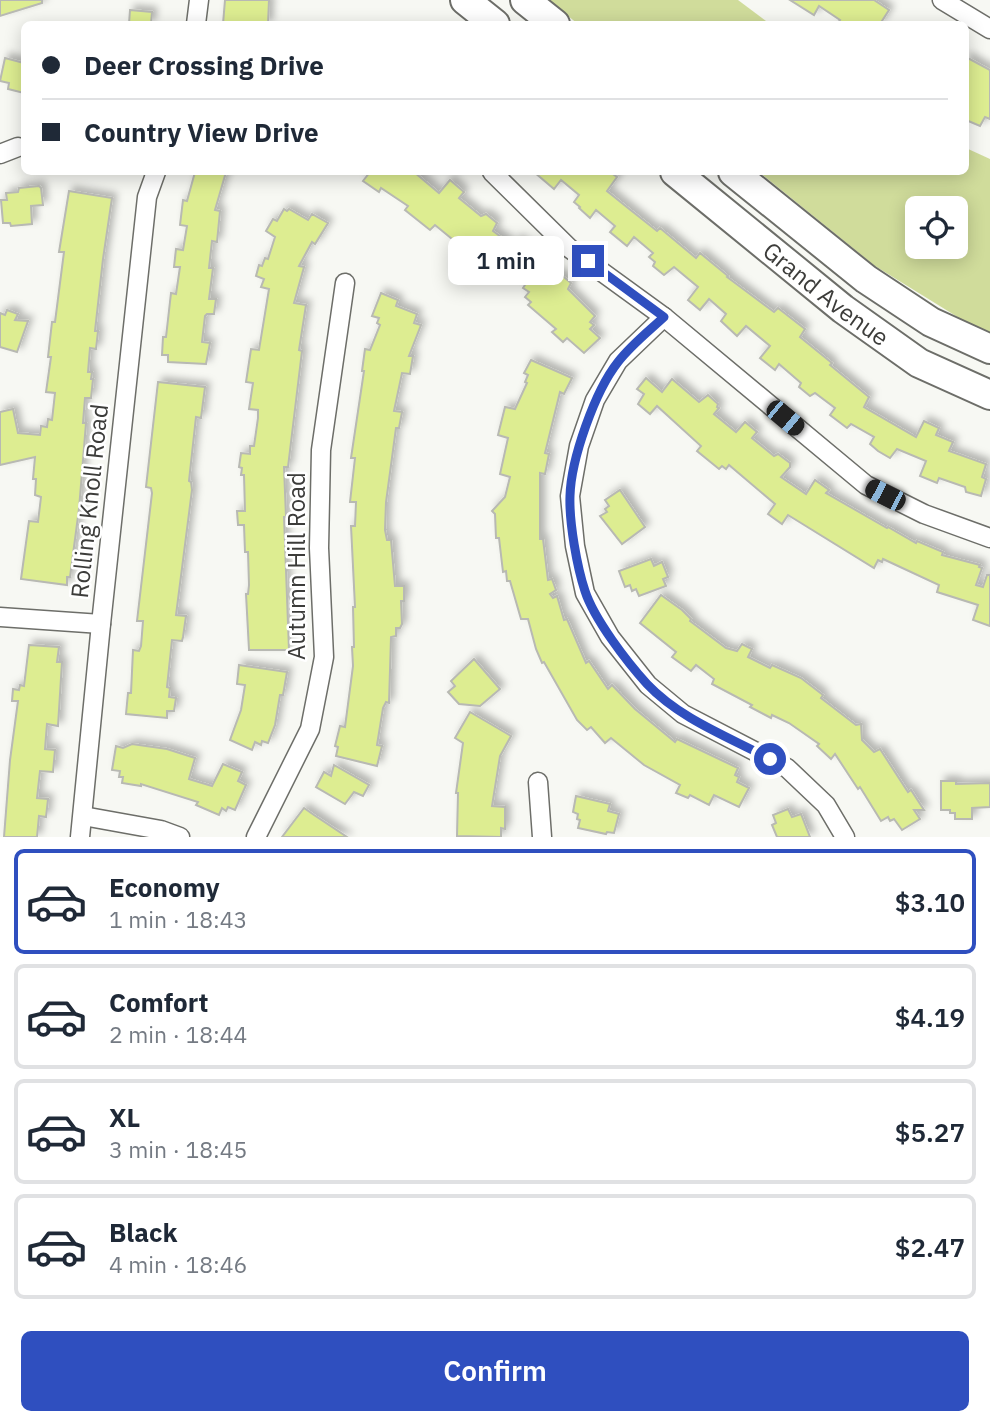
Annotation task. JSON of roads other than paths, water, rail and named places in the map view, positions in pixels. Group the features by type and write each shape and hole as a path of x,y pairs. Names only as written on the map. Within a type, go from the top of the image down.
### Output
{"main road":[{"path":"465,0 491,21"},
{"path":"525,0 551,21"},
{"name":"Grand Avenue","path":"679,175 843,309 908,355 990,395"},
{"name":"Grand Avenue","path":"737,175 866,279 931,322 990,349"}],"street":[{"path":"196,21 199,0"},
{"path":"942,0 990,29"},
{"path":"0,155 18,147"},
{"name":"Rolling Knoll Road","path":"80,837 147,197 155,175"},
{"path":"495,175 569,248 664,317 866,485 924,514 990,538"},
{"name":"Autumn Hill Road","path":"256,837 310,729 324,657 319,548 321,450 345,283"},
{"path":"664,317 618,362 595,400 579,446 570,496 575,546 585,593 610,637 648,685 683,714 787,768 826,805 845,837"},
{"path":"0,618 101,624"},
{"path":"538,782 542,837"},
{"path":"83,816 161,830 180,837"}]}
